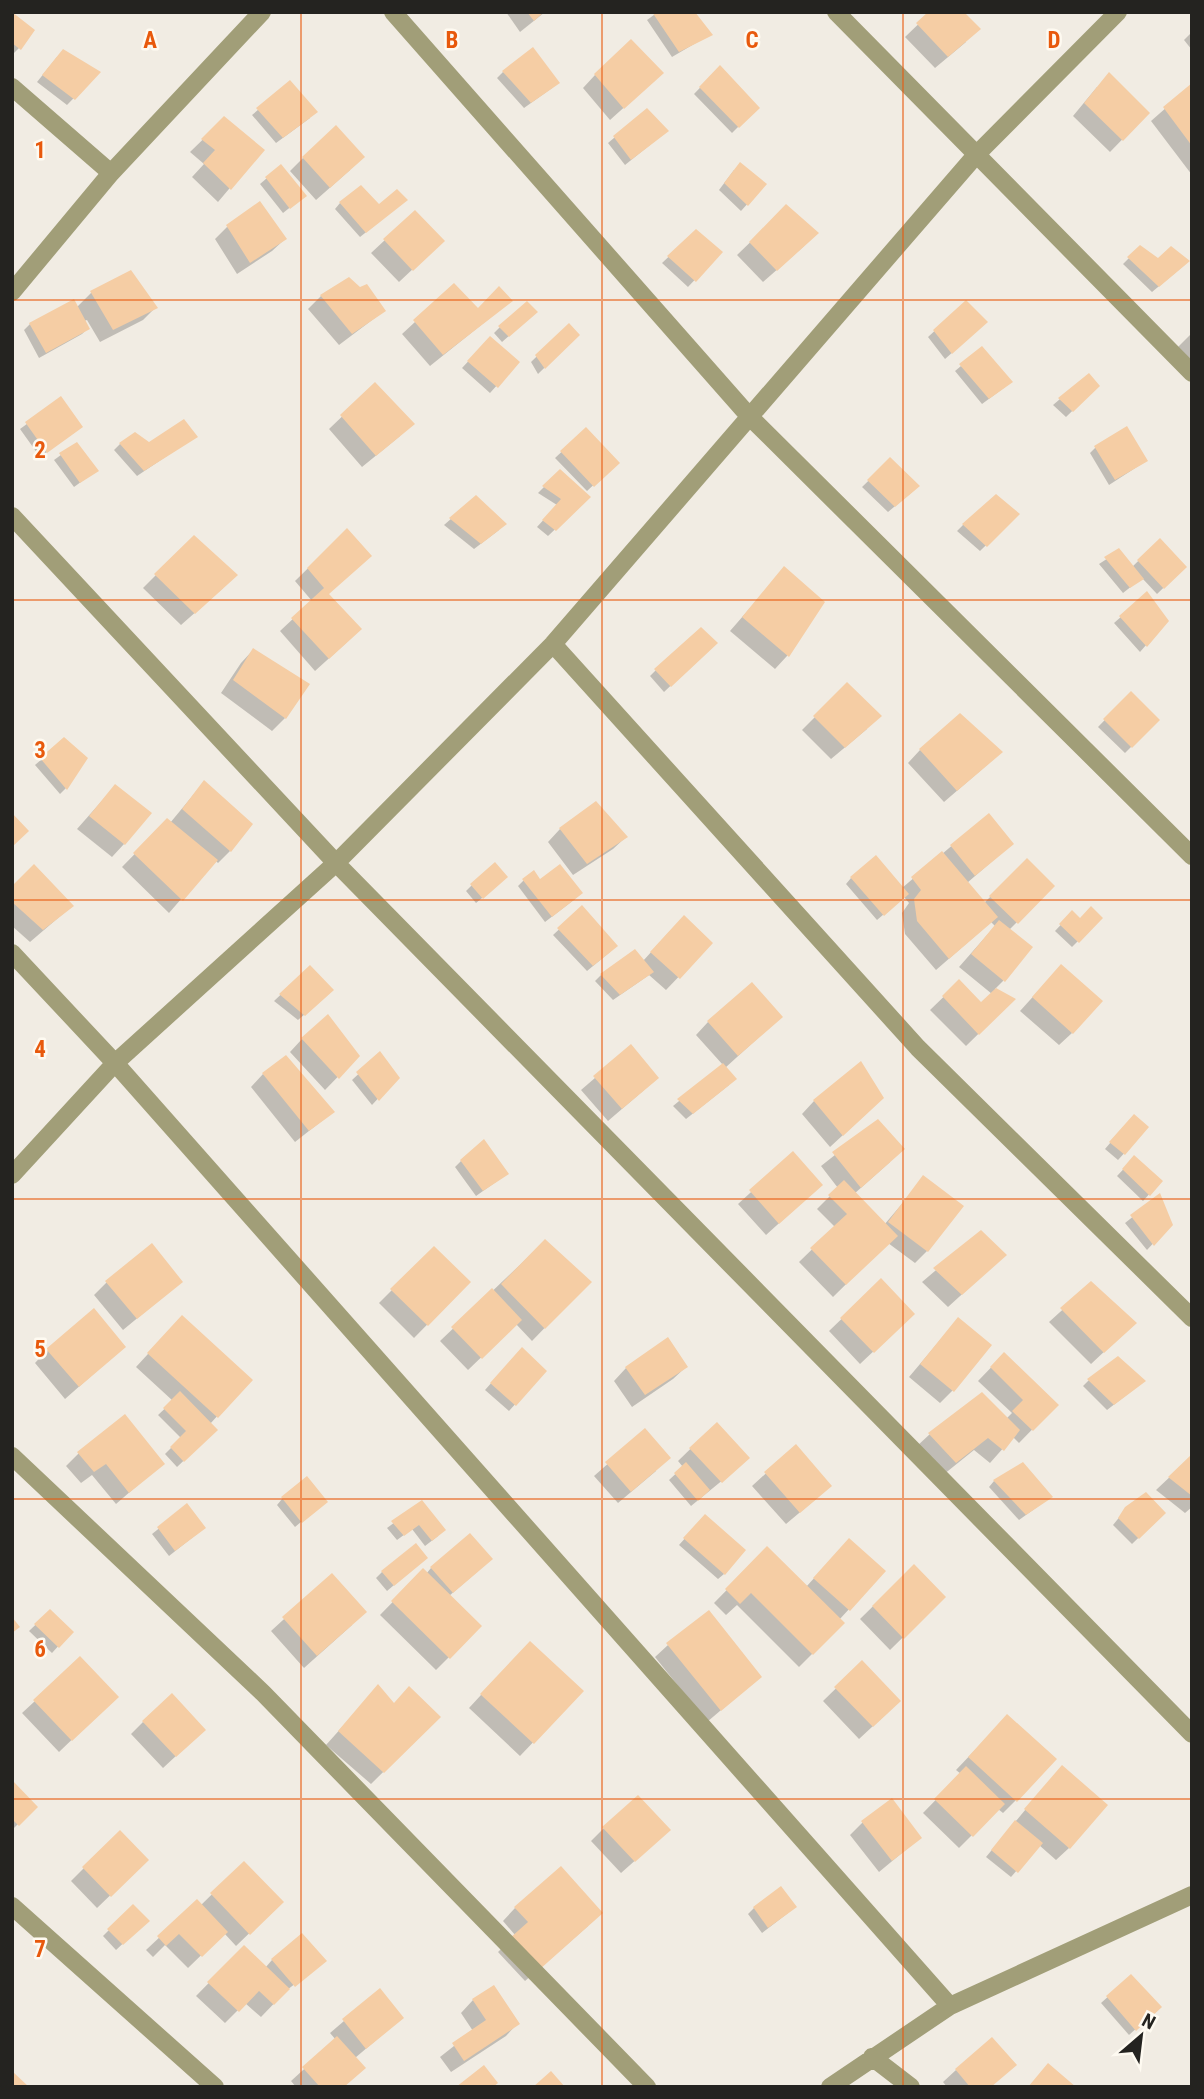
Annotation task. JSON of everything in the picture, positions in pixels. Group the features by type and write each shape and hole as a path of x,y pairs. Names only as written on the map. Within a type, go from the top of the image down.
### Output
{"street":[{"path":"12,292 111,173 262,12"},
{"path":"393,12 749,416 1192,856"},
{"path":"836,12 1192,373"},
{"path":"12,1175 115,1063 337,863 553,644 976,155 1118,12"},
{"path":"12,87 111,173"},
{"path":"12,516 337,863 1192,1734"},
{"path":"553,644 918,1048 1192,1318"},
{"path":"12,953 115,1063 950,2006"},
{"path":"12,1456 263,1693 647,2087"},
{"path":"830,2087 950,2006 1192,1895"},
{"path":"12,1906 215,2087"},
{"path":"872,2057 911,2087"}],"building":[{"path":"12,12 35,30 21,50 12,43"},
{"path":"527,12 544,12 534,21"},
{"path":"652,12 695,12 713,35 679,52"},
{"path":"928,12 964,12 981,29 948,57 916,23"},
{"path":"631,39 664,73 624,109 594,74"},
{"path":"533,47 560,83 531,103 502,71"},
{"path":"63,49 101,72 75,100 42,75"},
{"path":"720,65 760,108 739,128 699,87"},
{"path":"1109,72 1150,113 1123,141 1084,103"},
{"path":"290,80 318,112 283,138 256,108"},
{"path":"1192,83 1192,146 1163,107"},
{"path":"647,108 669,131 631,160 613,136"},
{"path":"224,116 265,150 231,190 203,163 215,150 201,139"},
{"path":"336,125 365,157 330,188 302,157"},
{"path":"740,162 767,184 748,206 724,183"},
{"path":"281,164 307,196 290,209 265,177"},
{"path":"361,185 379,204 397,189 408,200 366,233 339,202"},
{"path":"260,201 287,239 250,263 226,225"},
{"path":"786,204 819,233 777,271 749,242"},
{"path":"415,210 445,241 413,271 383,239"},
{"path":"696,229 723,252 696,282 667,256"},
{"path":"1140,245 1158,258 1171,246 1190,261 1159,287 1127,257"},
{"path":"131,270 158,308 113,330 90,291"},
{"path":"349,277 360,287 367,284 386,311 352,334 320,295"},
{"path":"454,283 478,308 499,286 513,301 443,355 413,320"},
{"path":"74,299 90,329 46,353 29,323"},
{"path":"966,300 988,322 952,354 933,330"},
{"path":"527,301 538,312 509,337 498,326"},
{"path":"569,323 580,335 545,369 535,355"},
{"path":"490,336 520,362 498,388 467,361"},
{"path":"982,346 1013,382 989,399 959,364"},
{"path":"1089,373 1100,386 1073,412 1058,398"},
{"path":"375,382 415,424 376,456 340,415"},
{"path":"61,396 83,427 47,453 25,422"},
{"path":"184,419 198,437 144,471 119,443 135,432 149,442"},
{"path":"1127,426 1148,461 1115,480 1094,446"},
{"path":"586,427 620,463 594,487 560,451"},
{"path":"77,442 99,471 80,483 59,453"},
{"path":"890,457 920,486 895,507 867,480"},
{"path":"560,469 591,497 556,531 542,520 561,499 542,486"},
{"path":"996,494 1020,514 987,547 962,524"},
{"path":"476,495 507,524 481,544 449,518"},
{"path":"347,528 372,556 329,594 362,629 329,659 291,618 324,588 307,568"},
{"path":"194,535 238,575 195,614 154,574"},
{"path":"1160,538 1187,567 1164,589 1137,560"},
{"path":"1119,548 1144,579 1130,588 1104,557"},
{"path":"784,566 825,602 789,657 742,617"},
{"path":"1147,591 1169,621 1147,647 1119,616"},
{"path":"701,627 718,643 671,687 654,669"},
{"path":"253,648 310,684 286,719 233,680"},
{"path":"847,682 882,716 845,748 813,716"},
{"path":"1131,691 1160,720 1132,748 1103,719"},
{"path":"960,713 1003,752 957,791 919,749"},
{"path":"64,737 88,758 67,790 40,758"},
{"path":"204,780 253,824 231,852 182,809"},
{"path":"115,784 152,813 125,845 89,816"},
{"path":"596,801 628,837 587,864 559,828"},
{"path":"12,813 29,831 12,847"},
{"path":"989,813 1014,844 975,876 950,845"},
{"path":"167,818 218,860 183,901 133,853"},
{"path":"942,851 998,917 949,959 917,921 914,899 921,890 911,877"},
{"path":"876,855 909,894 884,916 850,877"},
{"path":"1027,858 1055,886 1018,924 989,896"},
{"path":"495,862 508,877 483,899 470,884"},
{"path":"34,864 74,906 43,930 12,902 12,886"},
{"path":"560,864 583,893 552,917 522,879 534,870 540,879"},
{"path":"582,905 618,946 593,966 557,928"},
{"path":"1091,906 1103,918 1079,943 1059,924 1072,910 1080,918"},
{"path":"684,915 713,943 680,979 650,952"},
{"path":"999,920 1033,947 1005,982 971,954"},
{"path":"635,949 654,972 620,995 600,974"},
{"path":"1061,964 1103,1001 1073,1034 1032,997"},
{"path":"310,965 334,990 305,1016 279,994"},
{"path":"959,979 981,1002 996,988 1016,999 979,1035 942,996"},
{"path":"752,982 783,1017 738,1056 707,1021"},
{"path":"328,1014 360,1056 339,1079 301,1038"},
{"path":"631,1044 659,1078 622,1109 593,1076"},
{"path":"380,1051 400,1078 379,1101 356,1072"},
{"path":"286,1055 335,1112 309,1131 262,1073"},
{"path":"861,1061 884,1098 843,1136 813,1100"},
{"path":"723,1063 737,1079 693,1114 677,1099"},
{"path":"1134,1114 1149,1127 1125,1155 1109,1142"},
{"path":"878,1119 905,1149 861,1188 832,1152"},
{"path":"484,1139 509,1174 483,1191 460,1160"},
{"path":"793,1151 823,1185 779,1224 749,1190"},
{"path":"1134,1155 1163,1181 1150,1196 1122,1169"},
{"path":"923,1175 964,1206 928,1252 888,1222"},
{"path":"844,1180 898,1236 846,1285 810,1248 847,1214 828,1195"},
{"path":"1160,1193 1173,1225 1154,1246 1130,1215"},
{"path":"981,1230 1007,1255 962,1295 933,1268"},
{"path":"545,1239 592,1282 545,1329 501,1284"},
{"path":"152,1243 183,1282 137,1319 105,1281"},
{"path":"434,1246 471,1282 428,1326 390,1289"},
{"path":"881,1278 915,1314 874,1353 840,1318"},
{"path":"1091,1281 1137,1323 1104,1353 1060,1308"},
{"path":"492,1288 522,1320 482,1359 451,1327"},
{"path":"94,1308 126,1347 79,1387 46,1349"},
{"path":"182,1315 253,1380 218,1418 147,1353"},
{"path":"958,1317 992,1345 954,1392 920,1364"},
{"path":"668,1337 688,1367 645,1395 625,1367"},
{"path":"522,1347 547,1371 516,1406 490,1383"},
{"path":"1004,1352 1059,1405 1033,1431 1012,1411 1023,1400 990,1367"},
{"path":"1118,1356 1146,1381 1114,1405 1087,1379"},
{"path":"180,1391 218,1430 184,1462 170,1447 186,1431 163,1408"},
{"path":"982,1392 1020,1430 1004,1451 988,1438 956,1463 928,1433"},
{"path":"125,1414 165,1464 129,1493 106,1464 94,1472 77,1452"},
{"path":"717,1422 750,1458 722,1483 689,1448"},
{"path":"645,1428 671,1458 631,1492 605,1462"},
{"path":"796,1444 832,1486 800,1513 764,1472"},
{"path":"1192,1454 1192,1496 1168,1477"},
{"path":"686,1462 710,1490 698,1501 674,1473"},
{"path":"1023,1462 1053,1497 1026,1515 993,1480"},
{"path":"307,1476 328,1502 302,1523 281,1497"},
{"path":"1146,1492 1166,1513 1139,1539 1118,1518 1125,1507"},
{"path":"422,1500 446,1530 432,1541 419,1525 404,1536 391,1521"},
{"path":"187,1503 206,1528 175,1551 157,1527"},
{"path":"705,1514 746,1550 725,1575 683,1538"},
{"path":"470,1533 493,1559 453,1593 430,1567"},
{"path":"849,1538 886,1571 850,1611 813,1578"},
{"path":"416,1543 428,1558 394,1586 381,1571"},
{"path":"767,1546 845,1623 813,1655 751,1593 740,1604 725,1589"},
{"path":"914,1564 946,1597 904,1639 872,1606"},
{"path":"423,1568 482,1626 450,1659 391,1601"},
{"path":"332,1573 367,1612 317,1656 282,1617"},
{"path":"50,1609 74,1632 59,1648 34,1624"},
{"path":"709,1610 762,1677 721,1711 666,1643"},
{"path":"12,1617 20,1627 12,1633"},
{"path":"530,1641 584,1691 534,1744 480,1694"},
{"path":"80,1656 119,1697 72,1741 33,1700"},
{"path":"862,1660 901,1701 873,1727 834,1687"},
{"path":"378,1684 394,1703 409,1686 441,1717 384,1773 338,1731"},
{"path":"172,1693 206,1730 176,1757 142,1721"},
{"path":"1007,1714 1057,1759 1017,1802 968,1757"},
{"path":"1062,1765 1108,1805 1070,1849 1024,1809"},
{"path":"966,1766 1005,1804 973,1837 934,1799"},
{"path":"12,1780 38,1807 19,1826 12,1819"},
{"path":"638,1795 671,1830 635,1862 602,1827"},
{"path":"892,1798 922,1838 892,1861 861,1821"},
{"path":"1015,1820 1043,1843 1018,1873 991,1850"},
{"path":"120,1830 149,1860 111,1897 82,1867"},
{"path":"244,1861 284,1902 250,1935 210,1893"},
{"path":"561,1866 603,1913 539,1970 510,1938 528,1922 514,1907"},
{"path":"781,1886 797,1907 768,1928 753,1907"},
{"path":"197,1899 228,1932 202,1957 179,1934 166,1946 157,1936"},
{"path":"133,1904 150,1921 123,1945 107,1929"},
{"path":"302,1933 327,1961 295,1987 271,1959"},
{"path":"244,1945 290,1989 274,2005 259,1991 239,2012 207,1982"},
{"path":"1131,1974 1162,2007 1136,2031 1106,1996"},
{"path":"494,1985 520,2024 464,2061 452,2043 486,2020 472,1999"},
{"path":"380,1988 404,2018 366,2049 342,2019"},
{"path":"337,2036 366,2068 344,2087 320,2087 302,2067"},
{"path":"992,2037 1017,2065 991,2087 970,2087 955,2069"},
{"path":"1048,2063 1076,2087 1028,2087"},
{"path":"484,2065 498,2083 493,2087 456,2087"},
{"path":"12,2071 29,2087 12,2087"},
{"path":"551,2071 565,2087 533,2087"}]}
